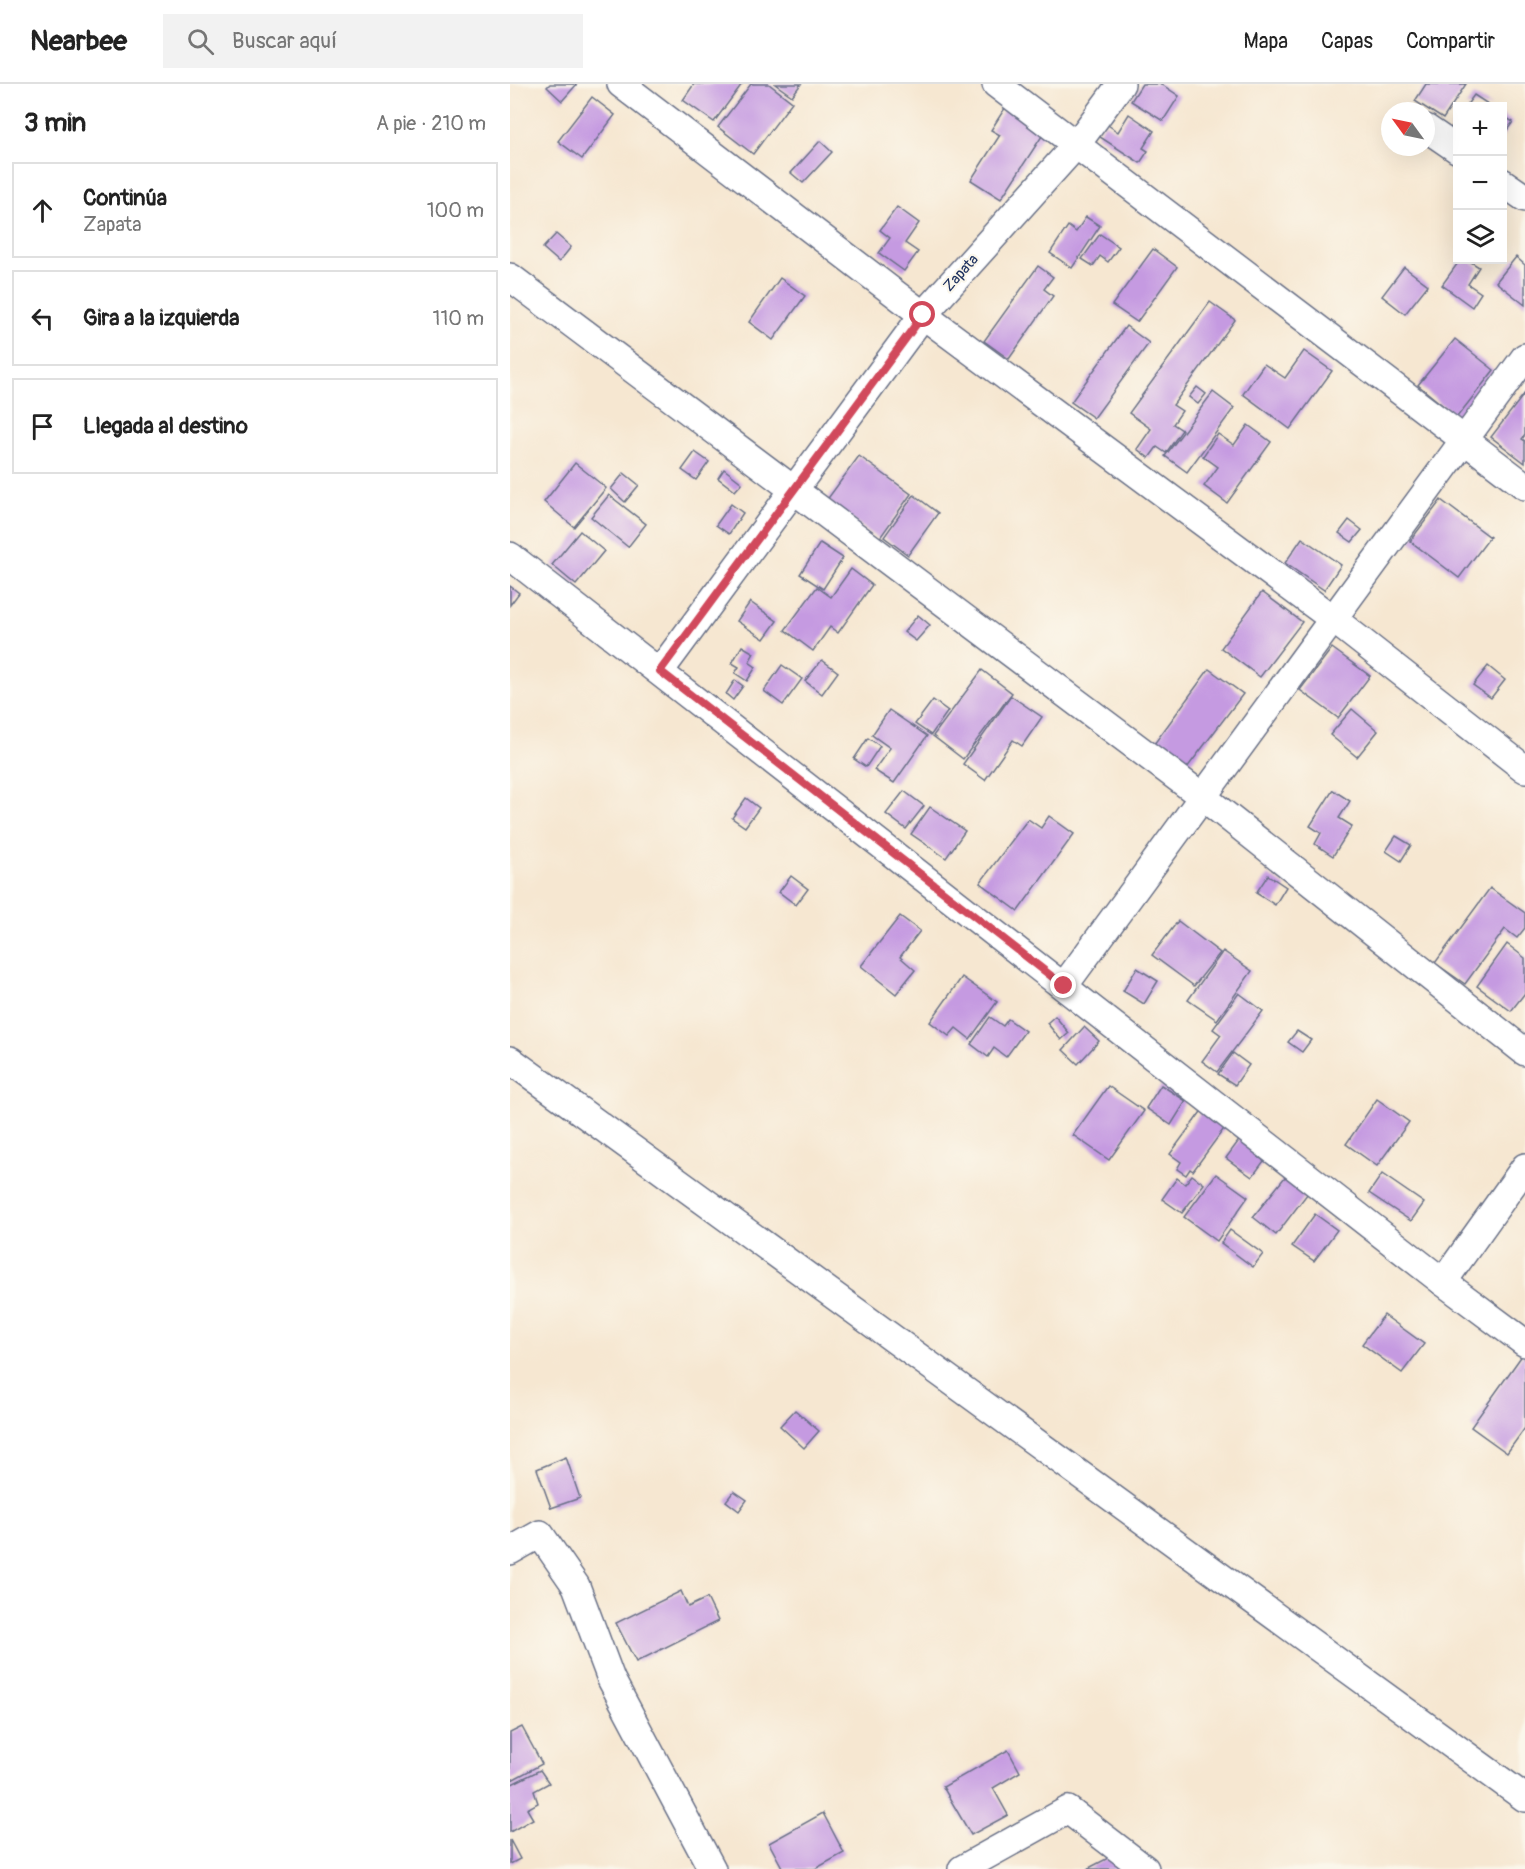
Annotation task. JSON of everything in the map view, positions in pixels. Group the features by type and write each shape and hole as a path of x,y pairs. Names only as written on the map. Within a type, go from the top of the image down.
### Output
{"street":[{"path":"621,84 923,315 1333,619 1525,770"},
{"path":"996,84 1525,486"},
{"name":"Zapata","path":"660,671 923,315 1076,145 1121,84"},
{"path":"1435,134 1453,147"},
{"path":"1507,185 1525,198"},
{"path":"510,277 792,491 1203,797 1525,1052"},
{"path":"1064,986 1525,357"},
{"path":"510,556 1443,1282 1525,1343"},
{"path":"510,1060 1525,1798"},
{"path":"1443,1282 1525,1167"},
{"path":"510,1551 540,1534 576,1586 611,1679 712,1869"},
{"path":"962,1869 1068,1810 1145,1869"}],"building":[{"path":"550,84 577,84 562,101 547,87"},
{"path":"694,84 742,84 714,122 683,100"},
{"path":"751,84 769,84 792,102 753,154 718,127"},
{"path":"775,84 801,84 792,96"},
{"path":"1142,84 1161,84 1179,96 1163,121 1131,101"},
{"path":"1426,84 1466,84 1443,119 1435,114 1435,102 1415,101"},
{"path":"1474,95 1485,102 1469,102"},
{"path":"592,97 615,115 582,159 558,141"},
{"path":"1005,108 1044,133 1001,199 971,180 1000,135 991,130"},
{"path":"1129,114 1154,131 1143,148 1148,151 1140,163 1097,135 1105,123 1118,132"},
{"path":"1507,118 1513,122 1507,130"},
{"path":"820,141 832,152 803,183 791,173"},
{"path":"897,207 919,223 905,243 918,252 904,271 879,253 890,238 880,230"},
{"path":"1086,217 1100,226 1072,268 1050,253 1068,226 1076,232"},
{"path":"556,234 571,247 559,262 543,248"},
{"path":"1100,234 1119,247 1108,262 1100,256 1093,266 1082,259"},
{"path":"1153,249 1177,267 1137,322 1112,305"},
{"path":"1516,257 1525,265 1525,305 1496,282"},
{"path":"1457,264 1474,264 1479,267 1468,284 1481,293 1472,307 1442,285"},
{"path":"1038,266 1053,277 1044,289 1053,296 1009,359 984,341"},
{"path":"1404,267 1428,285 1405,314 1382,296"},
{"path":"780,278 805,296 773,340 749,322"},
{"path":"1210,302 1235,320 1173,405 1182,411 1173,424 1182,430 1166,453 1157,447 1149,458 1137,449 1151,429 1129,413"},
{"path":"1126,326 1149,343 1094,418 1071,402"},
{"path":"1455,339 1494,370 1457,417 1418,385"},
{"path":"1304,351 1332,371 1290,429 1243,394 1264,364 1285,378"},
{"path":"1197,387 1206,394 1198,404 1189,397"},
{"path":"1213,392 1234,408 1187,472 1165,456"},
{"path":"1525,393 1525,435 1522,439 1525,441 1525,463 1491,437"},
{"path":"1248,425 1271,442 1227,503 1204,486 1218,467 1203,456 1218,434 1234,445"},
{"path":"695,452 709,462 696,480 682,470"},
{"path":"859,456 911,494 879,539 826,501"},
{"path":"575,463 606,488 574,527 544,502"},
{"path":"724,469 742,483 735,491 718,478"},
{"path":"624,473 639,485 625,502 611,489"},
{"path":"609,495 646,524 628,547 591,517"},
{"path":"914,495 938,513 908,555 884,537"},
{"path":"1441,500 1490,537 1459,578 1410,541"},
{"path":"731,504 743,513 729,534 716,525"},
{"path":"1349,520 1362,530 1352,542 1339,533"},
{"path":"580,531 604,551 576,585 552,565"},
{"path":"1302,538 1341,565 1324,590 1285,563"},
{"path":"820,543 843,558 823,589 800,574"},
{"path":"851,569 872,585 838,633 830,627 813,651 785,630 817,587 831,597"},
{"path":"510,586 519,593 510,605"},
{"path":"1262,592 1302,622 1260,677 1221,648"},
{"path":"750,602 777,621 764,639 737,621"},
{"path":"918,615 930,625 916,641 904,632"},
{"path":"742,646 754,653 749,662 756,667 747,681 735,673 739,667 732,663"},
{"path":"1332,648 1370,676 1338,718 1300,690"},
{"path":"822,660 838,672 822,694 805,681"},
{"path":"782,665 802,679 783,705 764,691"},
{"path":"1488,666 1505,680 1491,698 1473,685"},
{"path":"1209,669 1243,694 1187,768 1154,744"},
{"path":"982,670 1012,693 963,759 933,736"},
{"path":"735,680 743,686 733,700 726,694"},
{"path":"1011,696 1042,717 1022,746 1013,740 985,780 963,764"},
{"path":"933,700 948,711 931,735 915,724"},
{"path":"1352,709 1378,731 1357,757 1330,735"},
{"path":"889,710 927,736 894,783 874,770 890,748 872,735"},
{"path":"868,738 880,746 866,767 854,759"},
{"path":"1333,790 1350,801 1339,818 1352,826 1333,856 1315,844 1321,833 1310,826"},
{"path":"904,791 924,806 906,829 886,814"},
{"path":"746,798 759,808 745,827 732,818"},
{"path":"930,807 965,831 946,858 911,834"},
{"path":"1049,816 1074,834 1018,911 980,883 1028,819 1041,828"},
{"path":"1396,836 1411,845 1401,861 1386,851"},
{"path":"1268,875 1286,887 1275,905 1256,893"},
{"path":"791,876 808,889 796,905 779,892"},
{"path":"1490,888 1525,913 1525,928 1517,938 1505,929 1465,984 1435,963"},
{"path":"900,916 920,931 900,957 915,970 896,994 861,966"},
{"path":"1178,921 1220,953 1194,986 1152,955"},
{"path":"1507,944 1525,958 1525,993 1511,1011 1477,986"},
{"path":"1223,951 1252,971 1217,1020 1188,1000"},
{"path":"1137,968 1158,981 1144,1004 1123,991"},
{"path":"962,977 997,1002 970,1039 956,1028 949,1036 930,1022"},
{"path":"1239,993 1263,1011 1217,1072 1202,1061 1221,1035 1213,1029"},
{"path":"1055,1016 1069,1033 1061,1040 1047,1023"},
{"path":"990,1017 1003,1026 1008,1019 1025,1031 1006,1057 994,1048 988,1057 971,1044"},
{"path":"1084,1027 1099,1041 1078,1064 1063,1050"},
{"path":"1297,1031 1311,1040 1302,1052 1288,1042"},
{"path":"1233,1053 1249,1065 1235,1085 1218,1074"},
{"path":"1161,1085 1186,1101 1171,1125 1146,1108"},
{"path":"1108,1086 1144,1111 1109,1160 1073,1135"},
{"path":"1377,1099 1409,1122 1377,1166 1346,1144"},
{"path":"1203,1109 1226,1126 1193,1171 1190,1169 1186,1175 1177,1169 1181,1162 1170,1154"},
{"path":"1243,1135 1260,1149 1256,1155 1264,1161 1252,1177 1226,1158"},
{"path":"1289,1172 1311,1189 1276,1235 1253,1217"},
{"path":"1216,1174 1248,1197 1217,1241 1184,1217"},
{"path":"1382,1174 1424,1203 1411,1221 1369,1193"},
{"path":"1192,1175 1204,1184 1182,1213 1162,1199 1177,1178 1185,1184"},
{"path":"1315,1214 1337,1230 1314,1261 1292,1246"},
{"path":"1230,1230 1263,1254 1253,1267 1221,1243"},
{"path":"1384,1315 1424,1344 1402,1373 1362,1344"},
{"path":"1523,1354 1525,1356 1525,1428 1507,1453 1471,1427"},
{"path":"795,1410 819,1431 804,1448 780,1426"},
{"path":"566,1457 580,1498 551,1508 537,1469"},
{"path":"734,1491 747,1500 739,1511 726,1501"},
{"path":"681,1591 688,1607 707,1598 718,1621 636,1662 616,1623"},
{"path":"522,1727 542,1764 510,1781 510,1733"},
{"path":"1008,1750 1020,1772 993,1788 1008,1815 971,1835 943,1787"},
{"path":"540,1770 549,1783 534,1791 538,1803 527,1809 533,1819 510,1832 510,1785"},
{"path":"823,1813 844,1853 815,1869 783,1869 769,1843"},
{"path":"510,1840 520,1859 510,1864"},
{"path":"1108,1858 1124,1869 1087,1869"}],"route":[{"path":"923,315 660,671 1064,986"}]}
